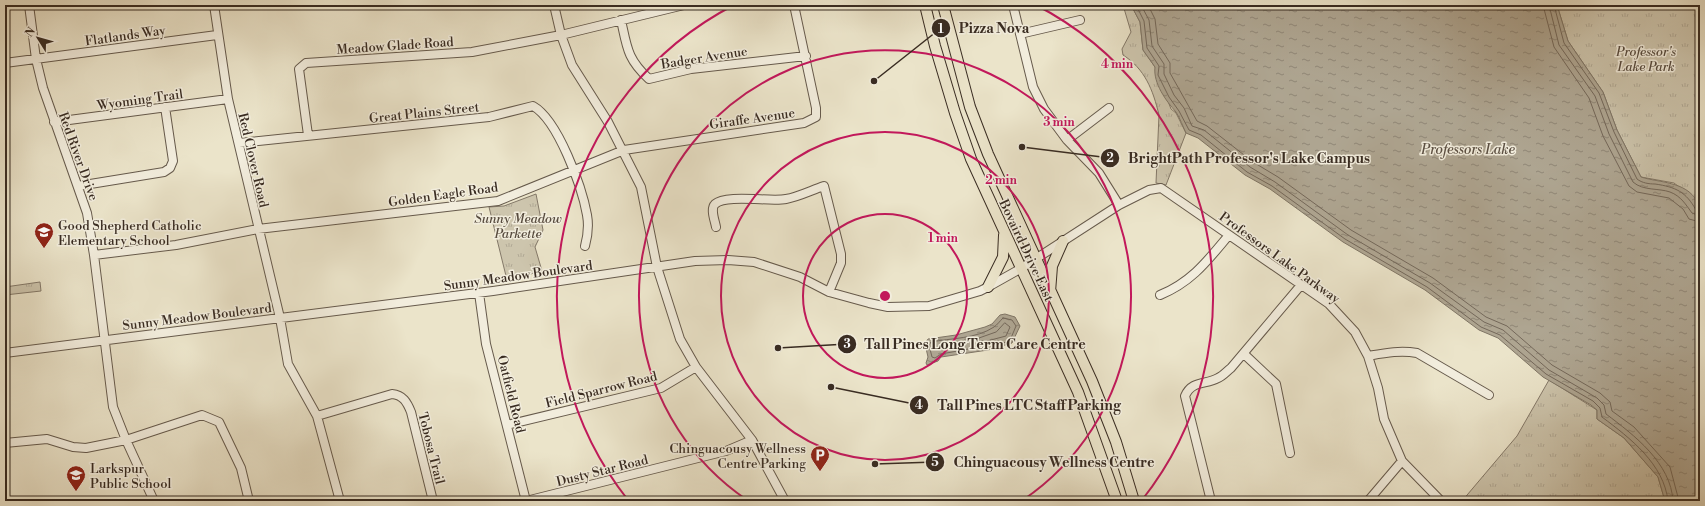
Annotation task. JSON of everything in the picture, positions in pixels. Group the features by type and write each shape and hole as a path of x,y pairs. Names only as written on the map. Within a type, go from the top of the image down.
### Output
{"main road":[{"name":"Bovaird Drive East","path":"925,5 954,113 971,159 1020,269 1056,341 1081,399 1117,501"},
{"name":"Bovaird Drive East","path":"943,5 973,114 988,154 1097,395 1116,442 1134,501"},
{"path":"988,287 1003,257 1004,233"},
{"path":"1050,292 1052,266 1063,241"}],"street":[{"name":"Red River Drive","path":"28,5 36,59 54,122 87,213 94,255 113,407 126,440 154,501"},
{"name":"Red Clover Road","path":"214,5 217,35 228,99 280,318 288,364 317,416 340,501"},
{"path":"554,5 561,36 572,65 624,150 640,187 657,267 680,338 696,367 752,440 785,501"},
{"path":"561,36 684,5"},
{"name":"Giraffe Avenue","path":"624,150 804,123 816,117 816,108 806,56 794,5"},
{"path":"1013,5 1033,87 1044,109 1067,140 1098,173 1119,205"},
{"name":"Badger Avenue","path":"621,20 629,54 636,67 649,78 691,69 806,56"},
{"path":"1020,34 1080,20"},
{"name":"Flatlands Way","path":"5,63 217,35"},
{"name":"Meadow Glade Road","path":"308,135 299,69 306,63 472,52 561,36"},
{"name":"Wyoming Trail","path":"54,122 228,99"},
{"name":"Great Plains Street","path":"239,143 489,118 533,106 538,109 559,135 573,170"},
{"path":"78,186 164,172 170,168 173,161 165,107"},
{"path":"1067,140 1109,108"},
{"name":"Golden Eagle Road","path":"94,255 176,245 258,229 498,201 624,150"},
{"path":"573,170 587,214 588,232 585,246"},
{"path":"716,227 713,210 714,204 720,201 740,198 786,199 824,186 841,254 841,262 829,292"},
{"name":"Professors Lake Parkway","path":"1020,269 1119,205 1149,190 1161,188 1301,285 1334,310 1355,332 1368,356 1378,388 1384,419 1402,461 1441,501"},
{"path":"1160,295 1174,290 1192,278 1229,235"},
{"name":"Sunny Meadow Boulevard","path":"5,353 479,293 695,261 728,260 754,262 800,277 829,292 888,307 905,308 941,303 988,287 1020,269"},
{"path":"1211,501 1186,396 1192,385 1217,379 1231,368 1301,285"},
{"name":"Oatfield Road","path":"479,293 486,344 526,501"},
{"path":"1368,356 1388,352 1407,351 1417,353 1489,395"},
{"path":"1244,354 1276,384 1290,453"},
{"name":"Field Sparrow Road","path":"507,425 661,388 696,367"},
{"name":"Tobosa Trail","path":"317,416 392,394 398,394 406,401 411,412 432,501"},
{"path":"5,443 47,439 73,447 86,448 126,440 202,415 214,418 219,422 241,468 249,501"},
{"name":"Dusty Star Road","path":"526,501 726,451 752,440"},
{"path":"1368,501 1402,461"}],"green space":[{"path":"1123,5 1131,5 1140,22 1143,50 1155,67 1171,109 1176,113 1186,133 1166,185 1156,183 1159,115 1154,97 1147,81 1137,67 1123,55 1122,49 1131,32"},
{"name":"Professor's Lake Park","path":"1557,5 1700,5 1700,216 1697,201 1674,183 1641,177 1617,130 1603,92 1568,41"},
{"name":"Sunny Meadow Parkette","path":"536,194 543,230 535,247 542,271 507,280 489,207 504,206"},
{"path":"40,282 41,291 5,295 5,287"},
{"path":"1549,380 1597,410 1597,419 1624,438 1658,477 1665,501 1462,501 1517,436"}],"water":[{"name":"Professors Lake","path":"1131,5 1557,5 1568,41 1603,92 1617,130 1641,177 1679,186 1692,194 1698,203 1700,216 1700,501 1665,501 1658,477 1624,438 1597,419 1597,410 1591,405 1543,377 1498,338 1479,330 1425,290 1343,242 1270,189 1245,175 1198,138 1186,133 1177,114 1164,97 1158,85 1155,67 1143,50 1140,22"},
{"path":"1005,314 1015,317 1020,326 1012,343 988,350 941,357 938,361 927,365 926,363 928,357 925,344 928,339 956,335 985,327 992,324 1000,315"}],"place":[{"name":"Pizza Nova","path":"874,81"},
{"name":"BrightPath Professor's Lake Campus","path":"1022,147"},
{"name":"Good Shepherd Catholic Elementary School","path":"44,249"},
{"name":"Tall Pines Long Term Care Centre","path":"778,348"},
{"name":"Tall Pines LTC Staff Parking","path":"831,387"},
{"name":"Chinguacousy Wellness Centre","path":"875,464"},
{"name":"Chinguacousy Wellness Centre Parking","path":"820,472"},
{"name":"Larkspur Public School","path":"76,492"}]}
